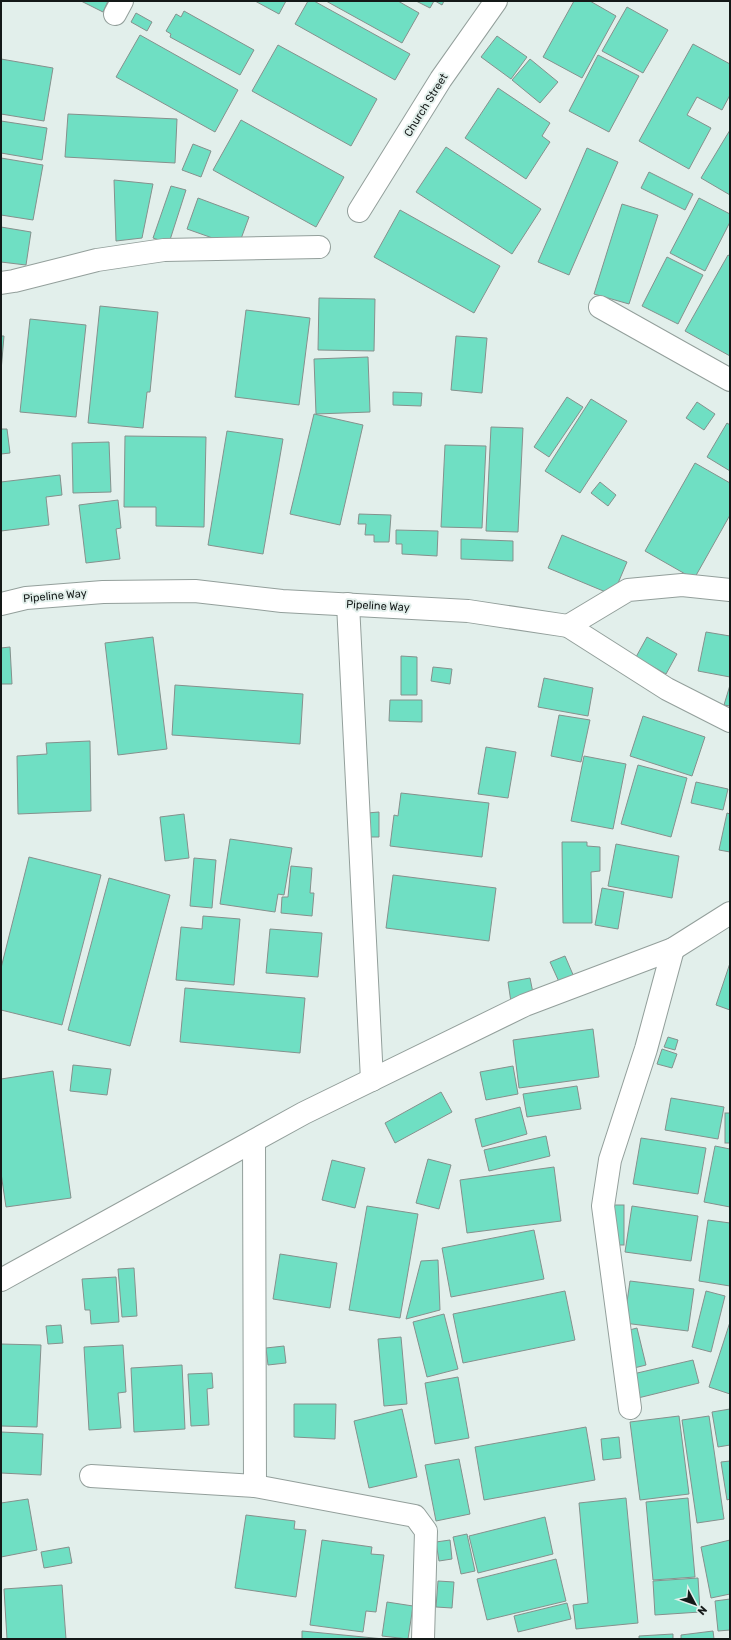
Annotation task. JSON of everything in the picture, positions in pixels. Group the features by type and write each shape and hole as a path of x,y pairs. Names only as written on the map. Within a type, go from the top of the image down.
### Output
{"street":[{"name":"Church Street","path":"359,212 441,79 496,1"},
{"path":"1,283 97,260 164,250 319,248"},
{"path":"600,307 730,380"},
{"path":"568,626 628,590 682,586 730,590"},
{"name":"Pipeline Way","path":"1,604 26,598 103,592 195,591 282,601 468,611 568,626 667,689 730,721"},
{"path":"348,604 372,1080"},
{"path":"1,1280 304,1113 525,1004 673,949 730,914"},
{"path":"630,1408 602,1206 610,1160 646,1049 673,949"},
{"path":"254,1141 255,1486"},
{"path":"91,1476 255,1486 415,1516 426,1531 423,1639"}],"building":[{"path":"81,1 108,1 103,12"},
{"path":"255,1 286,1 279,14"},
{"path":"308,1 314,1 410,54 395,80 295,24"},
{"path":"326,1 398,1 419,13 402,43"},
{"path":"416,1 434,1 430,8"},
{"path":"435,1 444,1 442,5"},
{"path":"574,1 590,1 616,16 582,78 543,57"},
{"path":"627,7 668,30 643,73 602,51"},
{"path":"184,11 254,50 240,75 170,37 171,34 166,31 176,14 181,17"},
{"path":"136,13 152,22 147,31 131,22"},
{"path":"140,35 238,90 215,132 116,77"},
{"path":"497,36 527,57 511,79 481,57"},
{"path":"693,44 730,64 730,95 722,110 697,97 687,115 711,128 689,169 639,141"},
{"path":"278,45 377,99 351,146 252,91"},
{"path":"598,55 639,76 609,132 569,111"},
{"path":"1,59 53,68 44,121 1,114"},
{"path":"530,59 558,82 540,103 512,80"},
{"path":"498,88 550,123 542,136 550,142 526,179 465,138"},
{"path":"68,114 177,119 175,163 65,157"},
{"path":"241,120 344,177 316,227 213,170"},
{"path":"1,121 47,128 42,160 1,153"},
{"path":"730,130 730,195 701,178"},
{"path":"193,144 211,151 201,177 182,170"},
{"path":"446,147 541,209 512,254 416,192"},
{"path":"587,148 618,162 569,275 538,262"},
{"path":"1,158 43,165 33,220 1,215"},
{"path":"649,172 693,194 685,210 641,188"},
{"path":"114,180 153,184 142,238 116,241"},
{"path":"171,186 186,190 169,243 153,238"},
{"path":"198,198 249,217 238,247 187,229"},
{"path":"699,198 730,214 730,222 705,271 670,253"},
{"path":"622,204 658,215 629,304 594,294"},
{"path":"400,210 500,266 474,313 374,257"},
{"path":"1,227 31,232 26,265 1,262"},
{"path":"728,255 730,256 730,356 685,331"},
{"path":"667,257 703,275 678,324 642,306"},
{"path":"319,298 375,299 374,351 318,350"},
{"path":"100,306 158,312 150,392 147,392 143,428 88,423"},
{"path":"246,310 310,318 299,405 235,397"},
{"path":"30,319 86,325 76,417 20,412"},
{"path":"1,336 4,336 1,371"},
{"path":"456,336 487,338 482,393 451,390"},
{"path":"368,357 370,412 316,414 314,359"},
{"path":"393,392 422,393 421,406 393,405"},
{"path":"567,397 583,407 549,457 534,447"},
{"path":"591,399 627,421 580,493 545,471"},
{"path":"697,402 715,414 704,430 686,418"},
{"path":"314,414 363,425 340,525 290,514"},
{"path":"727,423 730,425 730,471 707,457"},
{"path":"491,427 523,428 518,532 486,531"},
{"path":"1,429 7,429 10,453 1,454"},
{"path":"227,431 283,439 263,554 208,545"},
{"path":"125,436 206,437 204,527 156,526 156,507 124,507"},
{"path":"109,442 111,492 73,493 72,443"},
{"path":"445,445 486,446 482,528 441,527"},
{"path":"695,463 730,483 730,515 694,579 645,551"},
{"path":"60,475 62,495 46,497 49,525 1,531 1,482"},
{"path":"600,482 616,495 608,506 591,493"},
{"path":"118,500 121,528 116,529 120,559 86,563 79,505"},
{"path":"359,514 391,515 389,542 374,542 374,535 365,535 366,524 358,524"},
{"path":"396,530 438,531 437,556 402,554 402,544 396,544"},
{"path":"562,535 627,562 613,595 548,568"},
{"path":"461,539 513,541 513,561 461,559"},
{"path":"706,632 730,636 730,677 698,671"},
{"path":"153,637 167,749 118,755 105,643"},
{"path":"647,637 677,654 666,674 636,657"},
{"path":"10,647 12,684 1,684 1,648"},
{"path":"401,656 417,657 417,695 401,695"},
{"path":"433,667 452,669 450,684 431,681"},
{"path":"544,678 593,688 588,716 538,707"},
{"path":"175,685 303,694 300,744 172,735"},
{"path":"730,685 730,706 724,705"},
{"path":"390,700 422,700 422,722 389,721"},
{"path":"559,715 590,720 581,762 551,756"},
{"path":"643,716 705,737 692,776 630,756"},
{"path":"90,741 91,811 18,814 17,756 47,754 46,743"},
{"path":"486,747 516,752 508,798 478,794"},
{"path":"584,756 626,764 613,829 571,821"},
{"path":"638,765 687,778 671,837 621,824"},
{"path":"696,782 728,789 723,810 691,803"},
{"path":"401,793 489,803 482,857 390,846 394,815 398,816"},
{"path":"379,812 379,837 367,837 367,813"},
{"path":"727,813 730,814 730,852 719,850"},
{"path":"184,814 189,858 165,861 160,817"},
{"path":"230,839 292,848 284,895 278,894 275,912 220,904"},
{"path":"562,842 587,842 587,846 600,847 600,871 591,872 592,923 563,923"},
{"path":"616,844 679,856 672,898 608,886"},
{"path":"29,857 101,875 62,1025 1,1010 1,968"},
{"path":"194,858 216,860 212,908 190,906"},
{"path":"291,866 312,868 310,893 314,893 312,916 281,913 282,897 288,897"},
{"path":"393,875 496,888 489,941 386,928"},
{"path":"109,878 170,895 130,1046 68,1030"},
{"path":"602,888 624,892 618,929 595,925"},
{"path":"203,916 240,919 234,985 176,980 181,927 202,929"},
{"path":"270,929 322,933 318,977 266,973"},
{"path":"565,956 574,977 560,984 550,962"},
{"path":"730,963 730,1010 716,1005"},
{"path":"530,978 534,998 511,1002 508,982"},
{"path":"185,988 305,998 300,1053 180,1042"},
{"path":"593,1029 599,1077 519,1088 513,1040"},
{"path":"668,1037 678,1040 675,1050 664,1047"},
{"path":"662,1049 677,1054 672,1068 657,1064"},
{"path":"73,1065 111,1069 107,1095 70,1091"},
{"path":"513,1066 518,1094 486,1100 480,1072"},
{"path":"53,1071 71,1198 6,1207 1,1173 1,1079"},
{"path":"577,1086 581,1109 527,1117 523,1094"},
{"path":"441,1092 452,1112 395,1143 385,1123"},
{"path":"671,1098 724,1107 718,1139 665,1130"},
{"path":"520,1107 527,1134 482,1147 475,1119"},
{"path":"725,1113 730,1113 730,1143 725,1143"},
{"path":"546,1136 550,1156 489,1171 484,1150"},
{"path":"641,1138 706,1148 698,1194 633,1184"},
{"path":"715,1146 730,1149 730,1207 704,1202"},
{"path":"428,1159 451,1165 439,1209 416,1203"},
{"path":"332,1160 365,1168 355,1208 322,1200"},
{"path":"554,1167 561,1221 467,1233 460,1180"},
{"path":"610,1205 624,1205 624,1245 610,1245"},
{"path":"367,1206 418,1214 400,1318 349,1310"},
{"path":"632,1206 698,1216 691,1261 625,1252"},
{"path":"708,1220 730,1223 730,1286 699,1281"},
{"path":"534,1230 544,1279 451,1297 442,1248"},
{"path":"280,1254 337,1263 330,1308 273,1299"},
{"path":"438,1260 440,1310 406,1319 421,1261"},
{"path":"134,1268 137,1316 122,1317 118,1269"},
{"path":"116,1277 119,1322 91,1324 90,1310 85,1310 82,1279"},
{"path":"630,1281 694,1289 688,1331 624,1323"},
{"path":"565,1291 575,1340 463,1363 453,1314"},
{"path":"706,1291 725,1296 711,1352 692,1347"},
{"path":"444,1314 458,1369 427,1377 413,1322"},
{"path":"730,1322 730,1394 709,1387"},
{"path":"61,1325 63,1343 48,1344 46,1326"},
{"path":"637,1328 646,1365 630,1369 622,1332"},
{"path":"401,1337 407,1404 384,1406 378,1339"},
{"path":"1,1344 41,1345 37,1427 1,1426"},
{"path":"123,1345 126,1392 118,1393 121,1428 89,1430 84,1347"},
{"path":"284,1346 286,1363 268,1365 266,1348"},
{"path":"693,1360 699,1383 638,1398 633,1374"},
{"path":"182,1365 185,1429 134,1432 131,1368"},
{"path":"212,1373 213,1388 207,1389 209,1425 191,1426 188,1374"},
{"path":"458,1377 469,1438 435,1444 425,1383"},
{"path":"294,1404 336,1404 335,1439 294,1437"},
{"path":"402,1409 417,1477 369,1488 354,1421"},
{"path":"730,1409 730,1445 718,1447 712,1412"},
{"path":"679,1416 689,1494 640,1500 630,1422"},
{"path":"709,1416 724,1519 697,1523 682,1420"},
{"path":"586,1427 595,1480 484,1500 475,1447"},
{"path":"1,1432 43,1434 41,1475 1,1473"},
{"path":"619,1437 621,1458 603,1460 601,1439"},
{"path":"459,1459 470,1514 436,1521 425,1465"},
{"path":"730,1461 730,1499 727,1500 721,1462"},
{"path":"626,1498 638,1623 576,1629 573,1605 588,1603 579,1503"},
{"path":"688,1498 695,1577 653,1580 646,1502"},
{"path":"28,1499 37,1550 1,1557 1,1503"},
{"path":"246,1515 295,1521 294,1529 306,1530 296,1597 235,1588"},
{"path":"545,1517 553,1554 478,1573 469,1536"},
{"path":"467,1534 475,1571 461,1574 453,1537"},
{"path":"322,1540 372,1547 371,1554 384,1555 376,1612 366,1611 363,1632 310,1625"},
{"path":"450,1540 452,1559 439,1561 436,1542"},
{"path":"730,1540 730,1594 711,1598 701,1547"},
{"path":"69,1547 72,1563 44,1568 41,1552"},
{"path":"556,1559 566,1601 487,1620 477,1579"},
{"path":"698,1578 700,1612 655,1615 653,1581"},
{"path":"438,1581 454,1582 452,1608 436,1607"},
{"path":"62,1585 66,1639 7,1639 4,1589"},
{"path":"730,1599 730,1630 718,1631 715,1601"},
{"path":"387,1602 413,1606 408,1639 382,1636"},
{"path":"567,1603 571,1619 518,1632 514,1616"},
{"path":"302,1631 384,1639 302,1639"},
{"path":"713,1631 714,1639 681,1639 681,1635"},
{"path":"673,1634 673,1639 639,1639 639,1636"}]}
